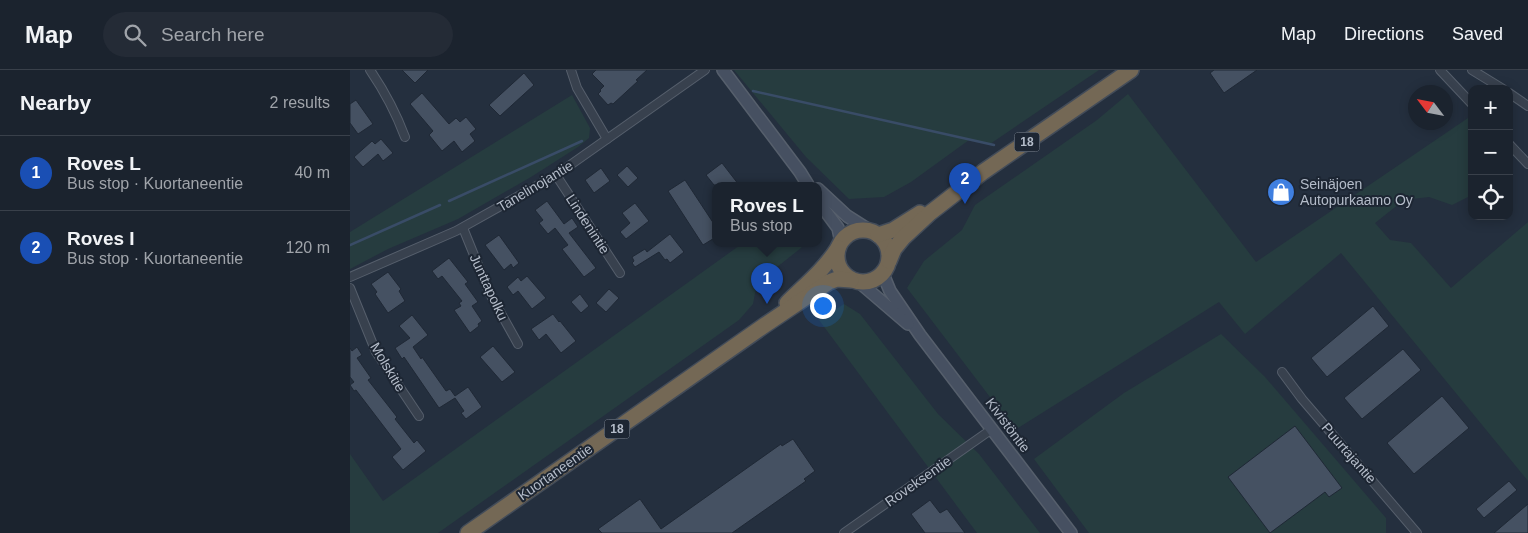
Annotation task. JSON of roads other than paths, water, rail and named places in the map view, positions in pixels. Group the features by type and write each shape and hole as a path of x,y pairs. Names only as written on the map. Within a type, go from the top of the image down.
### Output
{"highway":[{"name":"18","path":"855,281 872,281 886,267 894,249 903,238 930,213 958,191 1131,70"},
{"name":"18","path":"839,245 850,233 856,231 873,233 893,230 958,191"},
{"path":"873,233 888,246 886,267"},
{"path":"839,245 837,262 840,270 855,281"},
{"name":"Kuortaneentie","path":"765,325 822,270 839,245"},
{"name":"Kuortaneentie","path":"468,533 829,282 837,279 855,281"}],"main road":[{"path":"723,70 806,182"},
{"path":"800,172 811,182"},
{"path":"822,193 847,216 873,233"},
{"path":"822,206 838,228 839,245"},
{"name":"Kivistöntie","path":"886,267 890,291 920,335 1071,533"},
{"name":"Kivistöntie","path":"855,281 920,335"}],"street":[{"path":"370,70 384,91 405,138"},
{"path":"571,70 577,88 607,139"},
{"name":"Tanelinojantie","path":"350,277 464,228 556,175 705,70"},
{"path":"1440,70 1468,100"},
{"path":"1474,70 1497,85"},
{"path":"1513,96 1528,106"},
{"path":"1513,148 1528,164"},
{"name":"Lindenintie","path":"556,175 620,273"},
{"name":"Junttapolku","path":"464,228 489,292 518,344"},
{"name":"Molskitie","path":"350,288 376,352 419,416"},
{"name":"Puurtajantie","path":"1282,372 1302,399 1417,533"},
{"name":"Roveksentie","path":"844,533 992,429"}],"waterway":[{"path":"753,91 994,145"},
{"path":"449,201 582,141"},
{"path":"350,245 440,205"}],"place":[{"name":"Seinäjoen Autopurkaamo Oy","path":"1281,192"},
{"name":"Roves I","path":"965,204"},
{"name":"Roves L","path":"767,304"}]}
